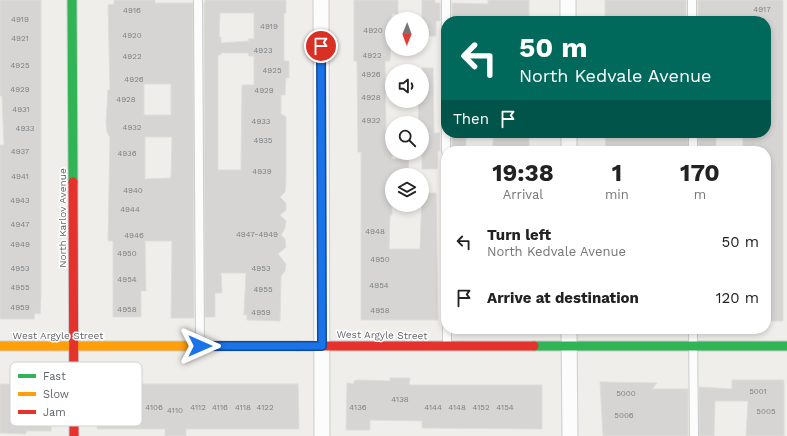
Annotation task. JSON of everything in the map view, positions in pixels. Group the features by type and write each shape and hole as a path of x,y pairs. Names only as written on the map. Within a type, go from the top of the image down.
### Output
{"street":[{"name":"North Karlov Avenue","path":"72,0 74,362"},
{"path":"321,0 322,436"},
{"path":"568,0 568,16"},
{"path":"569,334 570,436"},
{"name":"West Argyle Street","path":"0,346 787,346"}],"lane":[{"path":"198,0 200,346"},
{"path":"446,0 446,16"},
{"path":"692,0 692,16"},
{"path":"447,334 447,347"},
{"path":"693,334 694,436"}],"building":[{"path":"0,0 41,0 41,297 40,314 35,313 34,319 0,319 0,145 4,145 2,96 0,96"},
{"path":"114,0 155,0 155,3 193,3 194,318 171,318 172,241 145,241 146,291 141,291 141,317 113,317 113,241 108,241 110,137 107,132 106,123 108,90 110,90 108,5 114,4","holes":["144,84 171,84 171,115 144,115","145,137 172,137 171,178 145,179"]},
{"path":"205,0 286,0 286,13 284,13 284,61 289,61 289,78 286,78 285,95 281,95 281,114 286,117 286,181 285,192 280,197 286,203 286,210 280,215 286,221 285,228 281,235 285,239 286,247 278,254 286,264 285,271 281,276 280,321 247,320 247,315 244,315 246,273 221,273 222,293 215,293 215,317 205,317","holes":["220,13 254,13 254,39 248,39 249,41 221,43 221,37 219,37","221,53 248,53 249,56 254,56 254,85 242,85 241,170 218,170 218,55 221,55"]},
{"path":"354,0 398,0 398,12 385,12 385,56 390,56 390,61 385,61 385,160 409,160 408,168 385,168 385,212 392,212 392,215 390,215 389,249 420,249 421,212 429,212 429,193 436,193 438,320 361,320 361,152 358,152 357,61 354,61"},
{"path":"422,0 435,0 435,3 440,3 440,21 436,21 436,36 429,36 429,12 422,12"},
{"path":"488,0 529,0 529,16 452,16 452,3 488,4"},
{"path":"605,0 686,0 686,16 605,16"},
{"path":"698,0 783,0 783,321 771,321 771,146 743,146 743,138 771,138 771,16 698,16"},
{"path":"429,68 433,68 434,133 440,133 440,151 438,151 437,169 422,168 422,160 429,160 429,116 419,116 418,108 429,108"},
{"path":"452,138 466,138 466,146 452,146"},
{"path":"493,138 529,138 529,146 493,146"},
{"path":"605,138 688,138 688,146 606,146"},
{"path":"698,138 716,138 716,146 698,146"},
{"path":"390,378 410,378 409,385 542,385 542,429 422,428 422,421 370,420 370,430 346,430 347,383 354,384 354,381 357,380 390,381"},
{"path":"732,380 784,380 784,436 746,436 748,401 715,401 714,436 699,436 699,387 732,389"},
{"path":"600,382 657,383 652,389 688,389 688,436 603,436"},
{"path":"0,384 10,384 10,426 51,426 51,431 26,431 26,434 0,433"},
{"path":"142,384 298,384 299,429 186,429 186,436 165,436 165,429 97,429 97,426 142,426"}],"traffic: fast":[{"path":"72,0 73,182"},
{"path":"534,346 787,346"}],"traffic: slow":[{"path":"0,346 298,346"}],"traffic: jam":[{"path":"73,182 74,362"},
{"path":"298,346 534,346"},
{"path":"74,426 74,436"}],"route":[{"path":"200,346 322,346 321,46"}]}
